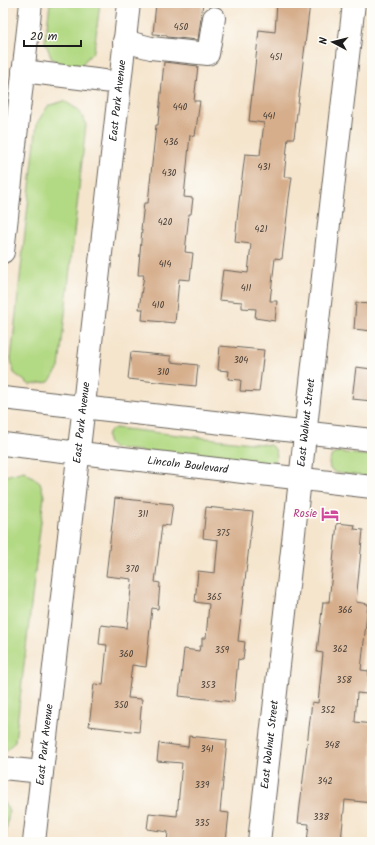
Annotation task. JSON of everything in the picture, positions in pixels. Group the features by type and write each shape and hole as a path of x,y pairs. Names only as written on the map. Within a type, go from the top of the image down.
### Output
{"main road":[{"path":"3,252 31,3"},
{"name":"East Park Avenue","path":"34,842 129,3"},
{"name":"East Walnut Street","path":"260,842 354,3"},
{"path":"124,41 151,48 208,54 214,18"},
{"path":"23,71 120,83"},
{"path":"3,398 372,440"},
{"name":"Lincoln Boulevard","path":"3,444 372,487"},
{"path":"3,768 42,772"}],"green space":[{"path":"50,3 100,3 94,51 81,65 67,66 52,59 45,42"},
{"path":"64,101 79,110 86,125 59,368 49,382 30,385 14,373 11,359 37,123 48,106"},
{"path":"115,428 270,445 275,449 277,456 274,462 268,465 113,448 109,444 107,437 109,431"},
{"path":"338,452 372,456 372,477 336,473 330,469 329,462 332,455"},
{"path":"24,471 40,482 44,496 15,741 3,753 3,479 5,476"},
{"path":"3,801 9,811 5,842 3,842"}],"building":[{"path":"156,3 203,3 198,40 153,34"},
{"path":"277,3 310,3 294,138 288,138 284,177 292,177 282,259 275,258 270,301 277,301 275,321 255,318 256,309 242,308 242,302 219,300 223,270 248,273 251,244 235,242 238,210 245,154 260,155 264,123 249,121 259,30 275,32"},
{"path":"164,62 198,66 194,101 200,101 195,136 190,135 184,197 193,198 191,214 189,214 185,252 193,253 190,280 179,279 175,323 142,320 143,309 139,309 144,275 138,275 141,230 144,203 148,203"},
{"path":"356,303 372,304 372,331 354,329"},
{"path":"220,346 264,350 259,392 240,391 241,380 228,379 229,371 218,370"},
{"path":"131,352 171,356 171,362 198,365 196,386 128,379"},
{"path":"356,367 372,369 372,401 352,399"},
{"path":"115,498 173,504 170,526 162,525 155,582 160,583 158,609 152,608 146,667 132,665 128,698 142,699 139,732 89,726 94,684 103,685 107,645 99,644 101,625 127,628 132,579 106,576"},
{"path":"206,507 253,512 238,641 245,642 243,660 238,659 234,702 179,696 184,649 199,651 200,646 202,646 202,638 206,638 209,604 195,602 198,571 215,573 218,540 203,538"},
{"path":"337,523 355,525 354,529 363,530 356,602 368,604 361,670 369,671 367,694 357,693 355,722 372,724 372,803 345,800 341,842 307,842 309,824 298,823 312,702 318,703 323,653 317,652 323,602 329,602"},
{"path":"189,736 227,740 220,812 229,813 226,842 167,842 168,832 147,829 149,813 177,816 182,763 157,761 159,743 188,747"}],"place":[{"name":"Rosie","path":"330,514"}]}
